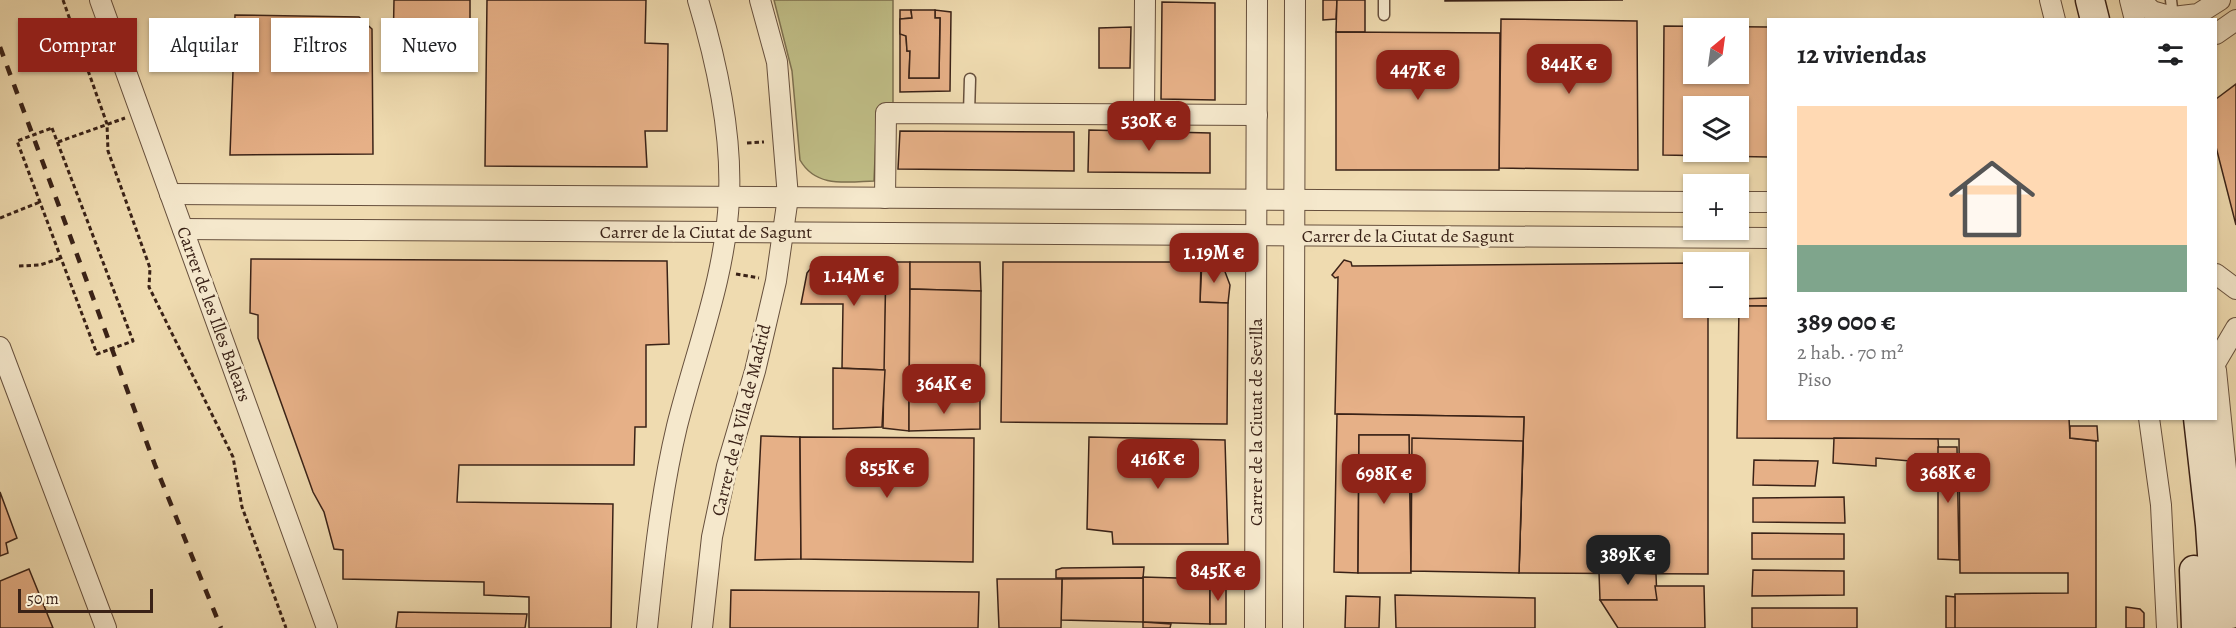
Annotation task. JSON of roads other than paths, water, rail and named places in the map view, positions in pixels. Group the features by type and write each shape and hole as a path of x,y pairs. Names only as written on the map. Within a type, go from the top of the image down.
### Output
{"street":[{"name":"Carrer de les Illes Balears","path":"100,0 327,628"},
{"path":"647,628 663,493 677,425 699,354 720,271 729,197 727,145 713,50 699,0"},
{"name":"Carrer de la Vila de Madrid","path":"702,628 712,537 724,478 755,371 776,281 788,197 777,62 760,0"},
{"path":"1144,115 1145,0"},
{"name":"Carrer de la Ciutat de Sevilla","path":"1255,628 1257,0"},
{"name":"Carrer de la Ciutat de Sevilla","path":"1293,628 1295,0"},
{"path":"2050,0 2054,18"},
{"path":"2090,0 2094,18"},
{"path":"2130,0 2134,18"},
{"path":"2140,0 2152,11 2172,8 2200,17 2220,0"},
{"path":"2217,33 2236,20"},
{"path":"885,198 886,113 1257,116"},
{"name":"Carrer de la Ciutat de Sagunt","path":"170,194 1683,202"},
{"path":"1749,202 1767,202"},
{"name":"Carrer de la Ciutat de Sagunt","path":"183,229 1767,238"},
{"path":"2217,275 2236,289"},
{"path":"2217,360 2236,328"},
{"path":"0,347 106,628"},
{"path":"2217,379 2235,564 2230,628"},
{"path":"2149,420 2161,505 2167,628"},
{"path":"2187,420 2196,628"},
{"path":"2198,420 2210,525 2217,628"}],"lane":[{"path":"1384,0 1384,15"},
{"path":"2130,0 2144,18"},
{"path":"969,114 970,79"}],"railway":[{"path":"0,47 155,465 221,628"}]}
